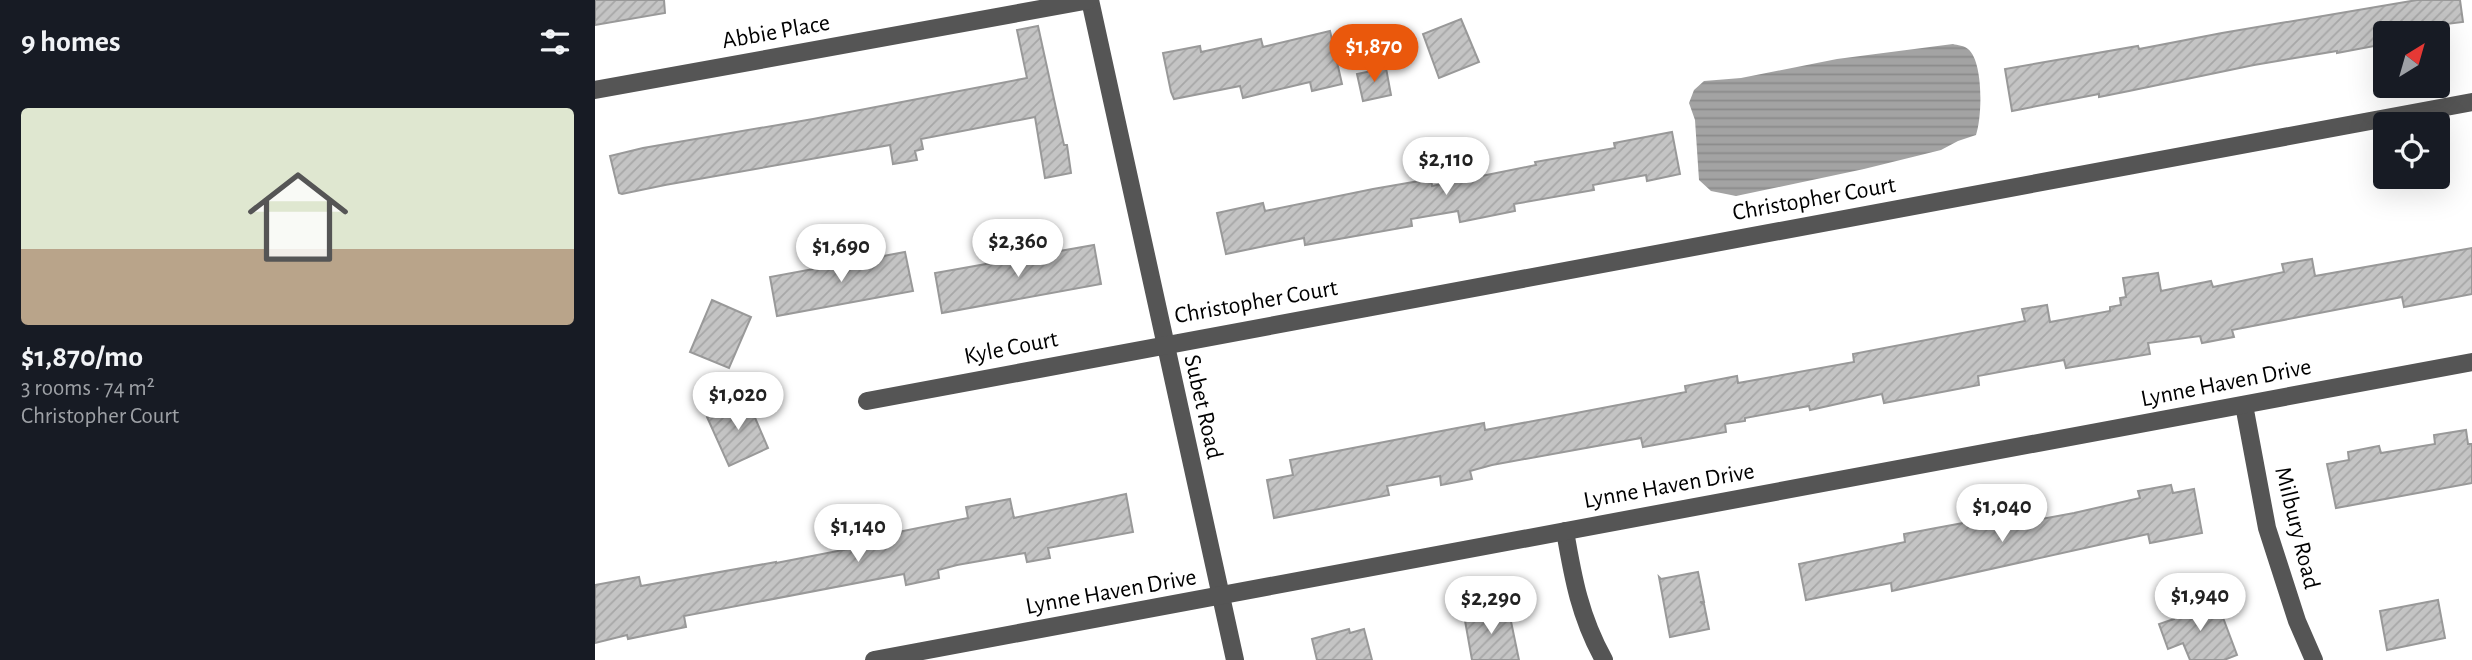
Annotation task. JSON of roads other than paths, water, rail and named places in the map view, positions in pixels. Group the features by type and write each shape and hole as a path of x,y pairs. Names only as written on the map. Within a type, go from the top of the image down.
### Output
{"street":[{"name":"Abbie Place","path":"595,90 1090,0"},
{"name":"Subet Road","path":"1090,0 1235,660"},
{"name":"Christopher Court","path":"1164,344 2472,102"},
{"name":"Kyle Court","path":"867,401 1164,344"},
{"name":"Lynne Haven Drive","path":"874,660 2472,362"},
{"name":"Milbury Road","path":"2244,405 2267,528 2288,597 2314,660"},
{"path":"1565,531 1577,599 1590,635 1604,660"}]}
